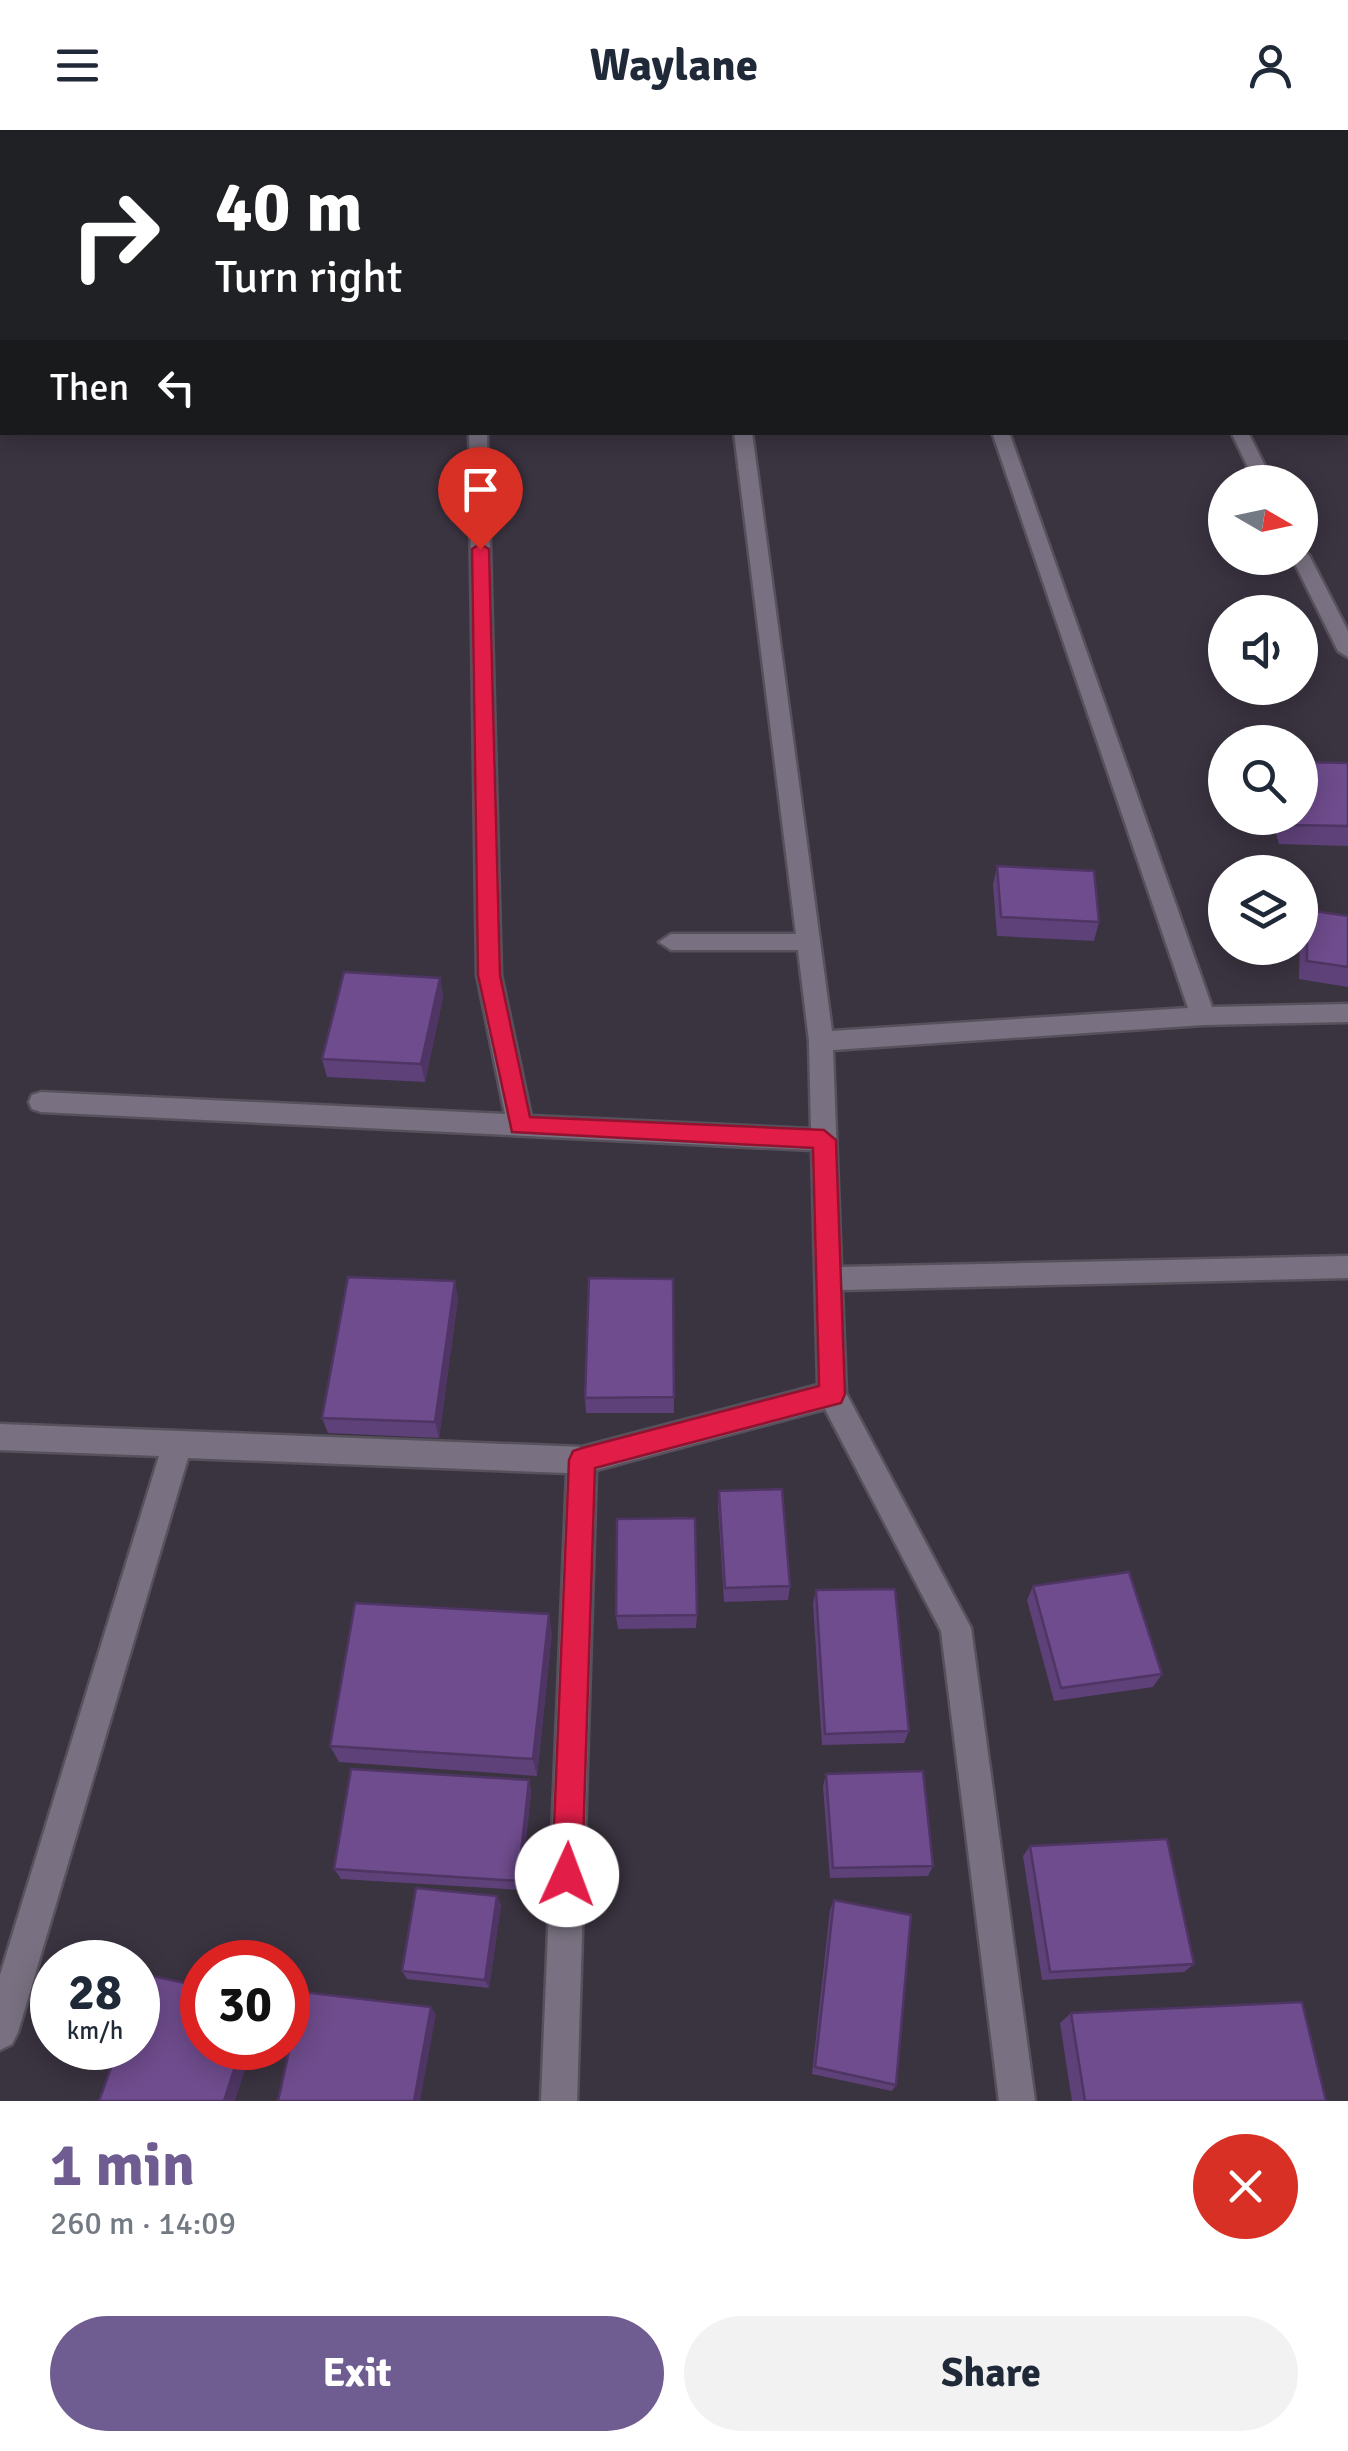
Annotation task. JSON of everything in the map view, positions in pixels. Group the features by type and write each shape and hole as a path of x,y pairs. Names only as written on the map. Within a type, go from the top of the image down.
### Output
{"street":[{"path":"478,435 489,975 520,1125"},
{"path":"743,435 821,1041 832,1394 956,1628 1017,2101"},
{"path":"1001,435 1202,1016"},
{"path":"1240,435 1256,465"},
{"path":"1310,575 1348,651"},
{"path":"671,942 808,942"},
{"path":"821,1041 1202,1016 1348,1013"},
{"path":"41,1102 824,1140"},
{"path":"829,1279 1348,1267"},
{"path":"0,1437 582,1460 832,1394"},
{"path":"0,2032 178,1445"},
{"path":"559,2101 582,1460"}],"building":[{"path":"1318,762 1348,763 1348,826 1318,826"},
{"path":"997,866 1094,871 1099,922 1001,917"},
{"path":"1318,912 1348,916 1348,967 1318,963"},
{"path":"344,972 440,978 421,1064 322,1059"},
{"path":"348,1277 455,1281 435,1422 322,1418"},
{"path":"589,1278 673,1279 674,1397 585,1398"},
{"path":"782,1489 790,1586 725,1588 719,1491"},
{"path":"695,1518 697,1615 616,1616 617,1519"},
{"path":"1129,1572 1162,1674 1061,1688 1033,1586"},
{"path":"895,1589 909,1731 825,1734 816,1590"},
{"path":"355,1603 549,1614 533,1759 330,1746"},
{"path":"351,1769 529,1780 518,1881 334,1869"},
{"path":"923,1771 933,1866 833,1868 826,1774"},
{"path":"1167,1839 1194,1964 1050,1972 1030,1846"},
{"path":"416,1888 497,1896 485,1980 402,1971"},
{"path":"834,1900 911,1915 896,2085 815,2067"},
{"path":"160,1978 180,1982 180,2070 234,2070 224,2101 99,2101 110,2070 160,2070"},
{"path":"310,1993 431,2007 414,2101 278,2101 285,2070 310,2070"},
{"path":"1302,2002 1326,2101 1085,2101 1071,2013"}],"route":[{"path":"480,549 489,975 520,1125 824,1140 832,1394 582,1460 567,1875"}]}
